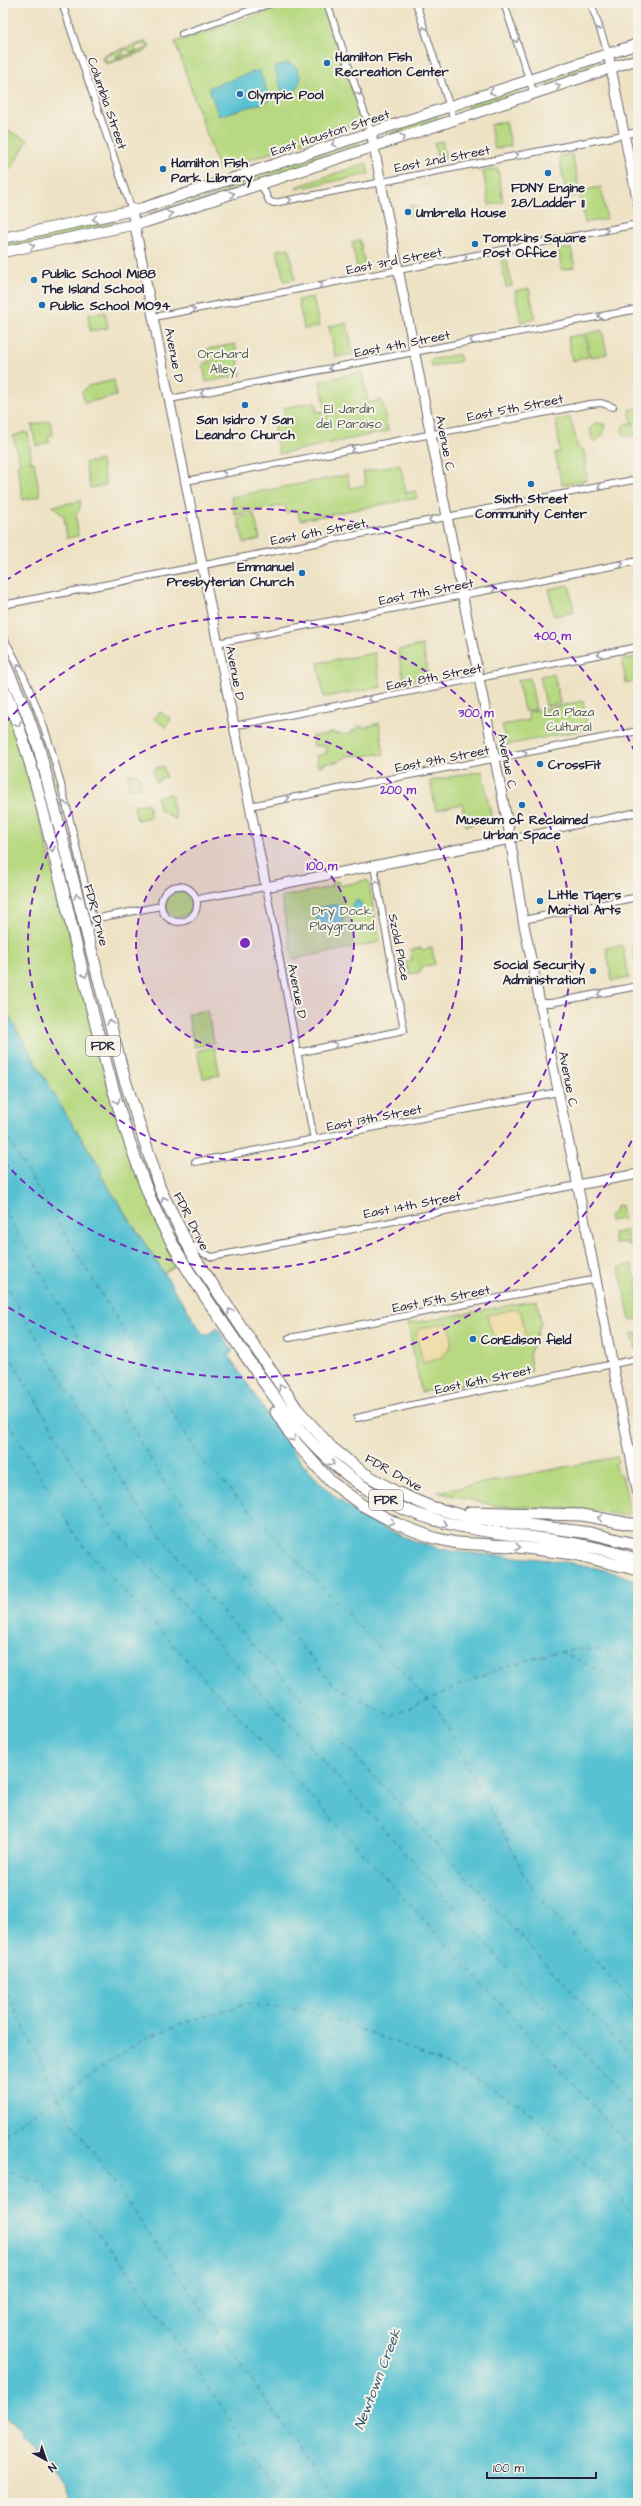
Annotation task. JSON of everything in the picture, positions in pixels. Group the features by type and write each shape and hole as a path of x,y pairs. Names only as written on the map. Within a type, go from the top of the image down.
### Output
{"highway":[{"name":"FDR Drive","path":"3,660 26,711 39,748 137,1121 162,1194 183,1239 301,1414 322,1438 357,1468 384,1485 431,1507 455,1514 608,1536 638,1545"},
{"name":"FDR Drive","path":"3,688 27,752 118,1102 142,1177 175,1249 291,1421 317,1450 347,1476 380,1497 416,1514 453,1526 594,1547 638,1560"},
{"path":"262,1380 280,1419 312,1462 346,1494 384,1518 422,1534 457,1543 510,1546 574,1554 638,1570"},
{"path":"455,1514 483,1512 567,1514 638,1524"}],"main road":[{"name":"East Houston Street","path":"3,238 132,211 638,44"},
{"path":"608,53 638,203"},
{"path":"3,252 136,225 638,59"},
{"name":"Avenue C","path":"371,132 382,181 510,839 523,920 638,1495"},
{"name":"Avenue D","path":"132,211 136,225 233,726 266,887"},
{"path":"266,887 374,867 510,839"},
{"name":"East 14th Street","path":"577,1185 638,1174"},
{"name":"Avenue C","path":"633,1466 638,1478"}],"street":[{"name":"Columbia Street","path":"62,3 132,211"},
{"path":"182,34 272,3"},
{"path":"327,3 371,132"},
{"path":"416,3 454,120"},
{"path":"504,3 534,94"},
{"path":"591,3 608,53"},
{"name":"East 2nd Street","path":"261,184 269,201 274,203 638,132"},
{"name":"East 3rd Street","path":"154,317 638,224"},
{"name":"East 4th Street","path":"170,399 638,309"},
{"name":"East 5th Street","path":"186,481 590,404 601,403 613,407"},
{"name":"East 6th Street","path":"3,605 638,480"},
{"name":"East 7th Street","path":"217,643 638,561"},
{"name":"FDR Drive","path":"3,637 16,659 39,714 55,764 93,919 161,906"},
{"name":"East 8th Street","path":"233,726 638,647"},
{"name":"East 9th Street","path":"249,806 638,731"},
{"path":"510,839 638,812"},
{"name":"Szold Place","path":"297,1053 403,1032 374,867"},
{"path":"175,887 187,888 196,899 194,914 184,922 171,921 166,917 161,906 166,892 175,887"},
{"path":"196,899 266,887"},
{"name":"Avenue D","path":"266,887 314,1140"},
{"path":"523,920 638,897"},
{"path":"540,1003 551,1003 638,986"},
{"name":"East 13th Street","path":"195,1162 558,1092"},
{"name":"East 14th Street","path":"197,1245 203,1253 212,1257 577,1185"},
{"name":"East 15th Street","path":"289,1338 596,1279"},
{"name":"East 16th Street","path":"357,1418 470,1392 638,1359"}],"green space":[{"path":"294,3 322,3 363,122 219,170 175,42"},
{"path":"143,42 147,42 150,45 146,51 107,64 102,60 104,55","holes":["145,44 148,46 145,49 108,61 105,60 106,56 114,53 116,57 123,54 122,51 128,49 130,52 135,52 136,46"]},
{"path":"595,63 597,70 548,86 547,79"},
{"path":"517,88 519,95 469,112 467,105"},
{"path":"436,115 438,120 389,139 389,134"},
{"path":"506,121 511,146 495,149 490,125"},
{"path":"7,130 28,140 11,169 3,165 3,136"},
{"path":"357,141 360,149 152,217 151,213 179,204 191,196"},
{"path":"442,141 446,159 438,160 434,143"},
{"path":"572,154 580,191 601,187 607,219 585,223 580,195 567,197 559,156"},
{"path":"366,163 369,174 296,189 296,187"},
{"path":"498,169 503,202 489,205 483,171"},
{"path":"413,205 417,207 419,211 417,215 413,217 409,215 407,211 409,207"},
{"path":"114,220 115,223 89,229 77,234 3,249 3,242"},
{"path":"360,240 365,267 357,268 352,242"},
{"path":"289,248 295,279 284,281 277,250"},
{"path":"571,248 575,267 562,270 558,250"},
{"path":"507,260 512,286 506,287 501,261"},
{"path":"529,288 535,319 521,322 515,291"},
{"path":"313,297 319,326 304,329 298,300"},
{"path":"105,312 108,328 90,331 88,315"},
{"path":"347,323 353,354 335,357 329,326"},
{"path":"602,330 607,354 591,357 586,334"},
{"path":"584,334 589,357 572,361 568,337"},
{"name":"Orchard Alley","path":"235,344 241,375 206,382 203,364 210,362 207,349"},
{"path":"459,354 461,361 432,367 430,360"},
{"name":"El Jardin del Paraiso","path":"362,372 368,403 382,400 388,431 279,454 273,422 286,418 283,408 315,402 317,412 326,411 320,381"},
{"path":"114,380 116,396 84,403 82,392 88,386"},
{"path":"638,408 638,422 632,423 629,410"},
{"path":"570,417 578,448 584,451 587,480 562,485 555,453 560,452 556,420"},
{"path":"50,421 53,435 48,436 50,442 36,446 32,425"},
{"path":"595,423 605,424 603,434 596,442 592,440 590,428"},
{"path":"629,423 634,425 636,430 634,435 629,437 624,435 622,430 624,425"},
{"path":"25,432 28,433 31,454 30,462 34,462 40,496 23,500 17,465 20,464 13,436"},
{"path":"101,460 106,485 90,488 85,463"},
{"path":"400,464 406,493 415,491 417,498 300,520 297,510 287,513 285,505 235,515 231,497 347,475 350,488 366,485 363,472"},
{"path":"81,501 80,509 76,515 78,536 67,538 64,517 53,506"},
{"path":"254,514 260,539 244,543 238,518"},
{"path":"569,585 574,612 554,616 549,589"},
{"path":"422,645 429,677 404,682 398,650"},
{"path":"375,653 381,687 324,697 318,663"},
{"path":"635,657 638,681 626,683 622,660"},
{"path":"554,674 560,703 546,706 540,676"},
{"path":"530,678 536,709 524,711 518,680"},
{"path":"3,698 20,747 39,816 108,1087 178,1264 164,1273 100,1174 102,1170 62,1108 3,1006"},
{"name":"La Plaza Cultural","path":"583,701 588,729 506,745 502,725 529,720 528,712"},
{"path":"160,712 171,719 166,727 154,719"},
{"path":"379,723 384,754 378,755 377,753 362,757 361,755 345,756 345,758 339,760 339,762 324,763 324,765 318,766 316,756 327,753 325,746 314,746 312,736 328,735 328,733 334,732 334,735 340,733 341,735 351,734 351,731 357,730 356,727 362,726 363,728"},
{"path":"163,766 166,777 160,778 160,781 156,782 153,772 156,768"},
{"path":"482,771 492,820 466,826 462,804 436,810 430,781"},
{"path":"135,774 139,776 141,787 130,789 127,775"},
{"path":"171,794 176,820 159,809 157,797"},
{"path":"148,803 151,817 137,820 134,806"},
{"name":"Dry Dock Playground","path":"368,880 380,942 293,959 281,897 331,887 331,883 338,881 339,886"},
{"path":"179,891 188,895 192,904 188,913 179,917 170,913 166,904 170,895"},
{"path":"622,945 629,978 612,981 606,948"},
{"path":"638,945 638,970 632,947"},
{"path":"421,948 422,950 432,948 435,964 421,967 421,972 409,974 406,962 412,961 410,950"},
{"path":"207,1010 214,1043 194,1047 188,1014"},
{"path":"214,1047 220,1075 203,1078 197,1051"},
{"path":"621,1205 623,1219 610,1221 609,1216 615,1211 616,1206"},
{"path":"626,1231 629,1246 624,1242 615,1244 613,1233"},
{"path":"632,1265 635,1277 638,1277 638,1319 630,1320 619,1267"},
{"name":"ConEdison field","path":"537,1300 541,1323 529,1355 532,1371 421,1392 408,1324"},
{"path":"638,1332 638,1349 636,1350 632,1333"},
{"path":"617,1457 618,1461 615,1467 623,1479 626,1490 628,1508 627,1516 582,1509 497,1506 437,1492"}],"sand":[{"path":"517,1309 521,1312 526,1341 511,1345 499,1340 495,1335 491,1329 487,1315"},
{"path":"447,1323 451,1331 452,1339 448,1350 437,1359 423,1363 416,1334 419,1329"}],"water":[{"path":"287,63 296,67 301,78 295,92 286,96 283,94 274,67"},
{"name":"Olympic Pool","path":"259,70 270,99 269,101 219,116 209,89 210,87"},
{"path":"357,901 362,906 357,911 352,906"},
{"path":"340,904 344,924 319,929 315,908"},
{"name":"Newtown Creek","path":"3,1006 62,1108 102,1170 100,1174 203,1334 207,1335 217,1328 233,1351 229,1354 230,1358 282,1436 318,1481 340,1501 365,1518 395,1533 435,1547 459,1552 571,1563 593,1567 638,1581 638,2503 70,2503 64,2485 45,2456 21,2436 22,2432 3,2415"}],"ferry route":[{"path":"3,1131 201,1459 438,1710 534,1892 638,2008"},
{"path":"3,1208 163,1480 334,1685 391,1716 480,1677 514,1664 549,1654 582,1649 612,1651 638,1661"},
{"path":"3,1281 134,1501 211,1599 638,2064"},
{"path":"3,1345 107,1520 638,2113"},
{"path":"3,1413 79,1541 638,2155"},
{"path":"560,1651 638,1690"},
{"path":"638,1665 634,1669 633,1682 638,1688"},
{"path":"3,1985 67,2115 337,2503"},
{"path":"3,2134 142,2040 183,2023 245,2004 309,2011 400,2044 466,2074 522,2106 601,2179 638,2219"},
{"path":"3,2168 40,2183 86,2219 132,2275 287,2503"}],"place":[{"name":"Hamilton Fish Recreation Center","path":"327,63"},
{"name":"Olympic Pool","path":"240,94"},
{"name":"Hamilton Fish Park Library","path":"163,169"},
{"name":"FDNY Engine 28/Ladder 11","path":"548,173"},
{"name":"Umbrella House","path":"408,212"},
{"name":"Tompkins Square Post Office","path":"475,244"},
{"name":"Public School M188 The Island School","path":"34,280"},
{"name":"Public School MO94","path":"42,305"},
{"name":"San Isidro Y San Leandro Church","path":"245,405"},
{"name":"Sixth Street Community Center","path":"531,484"},
{"name":"Emmanuel Presbyterian Church","path":"302,573"},
{"name":"CrossFit","path":"540,764"},
{"name":"Museum of Reclaimed Urban Space","path":"522,805"},
{"name":"Little Tigers Martial Arts","path":"540,901"},
{"name":"Social Security Administration","path":"593,971"},
{"name":"ConEdison field","path":"473,1339"}]}
